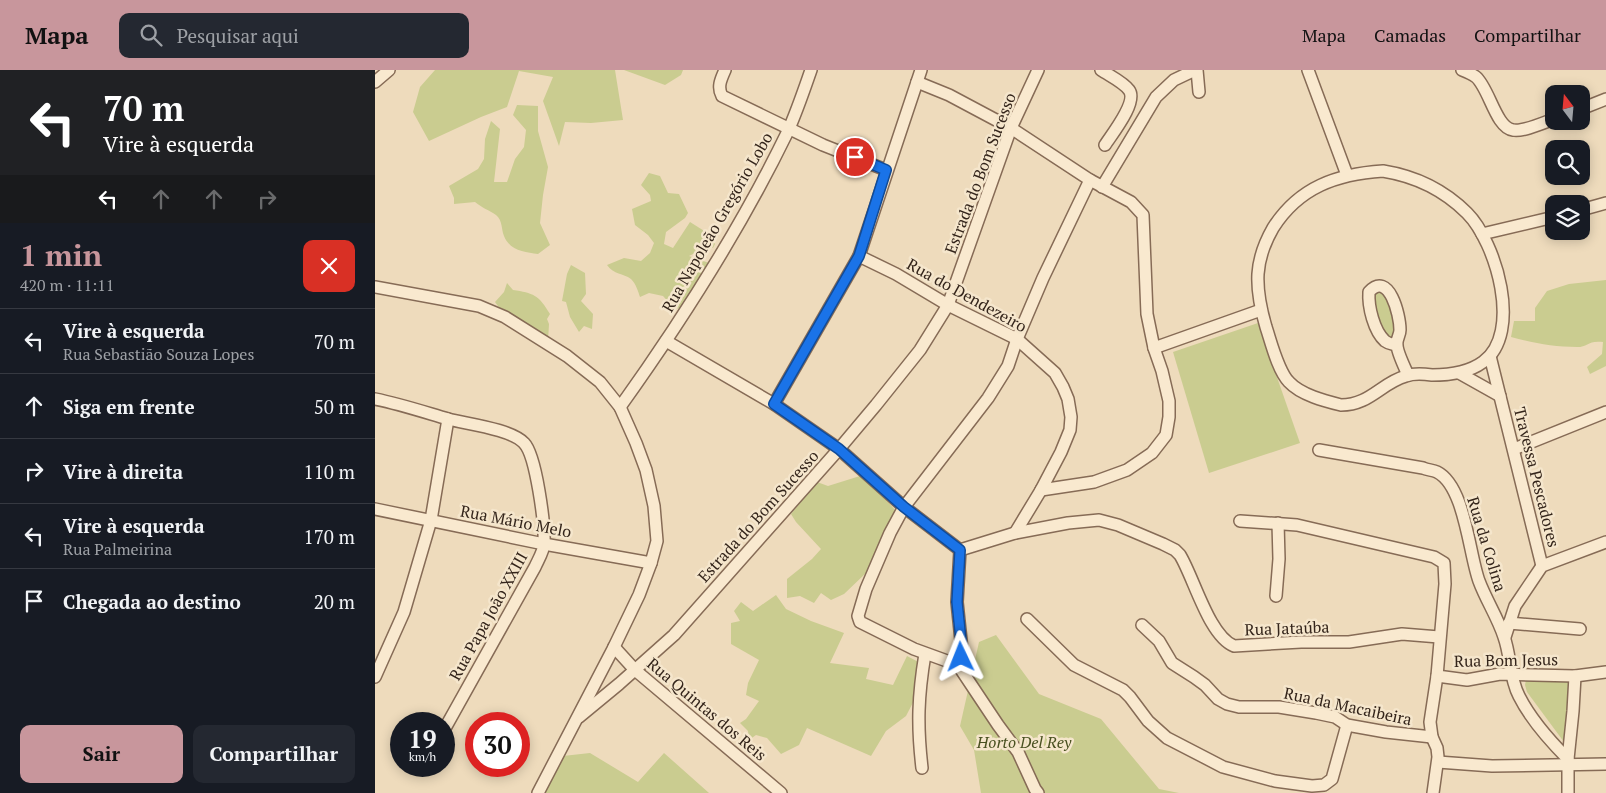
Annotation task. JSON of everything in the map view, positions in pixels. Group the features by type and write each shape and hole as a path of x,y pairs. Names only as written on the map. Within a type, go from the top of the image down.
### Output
{"street":[{"path":"375,82 389,70"},
{"name":"Rua Napoleão Gregório Lobo","path":"620,407 714,267 757,192 789,129 811,70"},
{"path":"774,404 859,256 886,170 921,70"},
{"name":"Estrada do Bom Sucesso","path":"538,793 579,718 674,634 839,449 877,405 920,350 949,305 1011,128 1038,70"},
{"path":"1101,70 1128,89 1132,97 1126,112 1105,145"},
{"path":"1102,187 1157,97 1175,80 1196,70 1199,92"},
{"path":"1308,70 1347,176"},
{"path":"1462,70 1480,82 1498,117 1506,127 1512,130 1521,129 1545,122"},
{"path":"723,73 719,84 720,92 723,96 789,129 886,170"},
{"path":"917,82 949,95 1011,128 1090,180 1137,206 1143,215 1147,314 1154,348 1169,401 1168,425 1165,435 1160,444 1139,463 1110,478 1041,490"},
{"path":"1590,105 1606,99"},
{"path":"1383,171 1397,173 1432,186 1468,214 1482,234 1501,286 1503,307 1501,331 1497,344 1490,356 1473,368 1459,373 1408,375 1389,384 1371,397 1348,405 1333,403 1307,393 1294,386 1286,378 1275,353 1261,310 1258,274 1260,260 1269,234 1282,216 1306,192 1319,185 1347,176 1383,171"},
{"path":"1038,793 1018,752 958,665 925,654 868,627 860,622 859,612 866,588 890,533 904,507 988,398 1008,366 1017,339 1043,278 1090,180"},
{"path":"1590,207 1606,203"},
{"path":"1482,234 1545,219"},
{"name":"Rua do Dendezeiro","path":"859,256 896,274 949,305 1017,339 1055,373 1063,387 1068,399 1071,417 1070,430 1041,490 1015,533"},
{"path":"1396,345 1386,342 1376,326 1369,297 1370,291 1376,287 1381,286 1387,289 1394,303 1400,326 1396,345 1408,375"},
{"path":"375,287 469,303 505,317 567,356 600,382 620,407 646,470 654,506 657,541 639,595 579,718"},
{"path":"1154,348 1261,310"},
{"path":"665,341 774,404 839,449 904,507 960,550 957,602 962,650 958,665"},
{"name":"Travessa Pescadores","path":"1490,356 1542,566"},
{"name":"Travessa Pescadores","path":"1459,373 1500,396"},
{"path":"375,399 410,406 449,419 431,520 404,612 375,677"},
{"path":"1514,449 1606,412"},
{"name":"Rua Papa João XXIII","path":"449,419 510,434 524,443 531,455 543,513 544,544 535,568 454,712"},
{"name":"Rua da Colina","path":"1319,450 1423,468 1437,472 1444,478 1456,495 1466,524 1478,578 1505,637 1511,674 1518,695 1539,728 1568,762"},
{"name":"Rua Mário Melo","path":"375,509 544,544 651,563"},
{"name":"Rua Jataúba","path":"960,550 1015,533 1068,523 1099,520 1175,550 1183,559 1216,627 1225,640 1235,646 1301,642 1349,642 1402,634 1439,637"},
{"path":"1240,521 1297,525 1425,554 1443,561 1446,567 1445,584 1437,676 1430,722 1432,737 1438,752 1433,793"},
{"path":"1276,596 1279,559 1278,523"},
{"path":"1505,637 1509,622 1520,598 1542,566 1606,542"},
{"path":"1027,619 1074,665 1123,690 1148,721 1167,738 1223,767 1275,781 1317,786 1327,784 1332,779 1347,725"},
{"path":"1509,622 1580,629"},
{"name":"Rua da Macaibeira","path":"1142,625 1159,641 1172,663 1200,681 1222,702 1239,707 1279,707 1316,713 1335,717 1347,725 1385,732 1432,737"},
{"name":"Rua Quintas dos Reis","path":"614,647 635,670 781,793"},
{"path":"922,768 918,732 918,707 925,654"},
{"name":"Rua Bom Jesus","path":"1437,676 1467,680 1500,674 1575,676 1606,672"},
{"path":"1568,793 1568,762 1575,676"},
{"path":"1438,762 1492,766 1568,762 1606,764"}],"green space":[{"path":"435,70 615,70 623,120 591,123 565,122 559,146 543,101 553,77 519,71 507,107 429,141 413,112 420,87"},
{"path":"624,70 683,70 681,75 665,85"},
{"path":"517,105 538,106 538,131 548,167 540,223 550,245 538,254 518,250 510,245 504,236 498,217 475,202 454,204 454,198 449,186 478,169 484,159 485,139 491,121 500,129 494,182 507,182 515,159 524,147 526,130 513,115"},
{"path":"649,173 660,176 668,193 679,194 688,213 685,218 666,232 664,244 673,248 690,222 709,234 715,244 713,248 707,247 689,256 709,263 704,283 692,291 684,309 674,308 663,296 649,293 640,297 636,285 631,279 613,271 607,265 624,258 641,261 650,253 654,243 648,235 635,225 632,209 651,201 650,195 641,185"},
{"path":"571,265 585,273 586,294 581,301 593,314 592,329 584,326 579,332 570,317 566,302 562,301 567,274"},
{"path":"1606,280 1606,366 1590,374 1587,367 1602,354 1603,342 1594,342 1581,347 1568,347 1511,337 1514,321 1535,321 1535,308 1547,291 1569,284"},
{"path":"507,283 513,290 535,296 546,308 550,314 547,319 549,324 548,341 503,313 495,302 504,292"},
{"path":"1386,291 1398,331 1394,336 1390,337 1383,335 1371,295 1372,292"},
{"path":"1258,323 1300,443 1209,473 1173,352"},
{"path":"860,476 879,492 895,510 866,573 844,594 831,600 821,593 814,603 800,596 787,598 787,579 812,559 821,549 791,514 817,482 828,486"},
{"path":"776,595 786,609 811,621 844,633 830,663 869,668 866,679 893,685 907,656 928,667 920,689 906,716 886,731 871,756 807,728 799,745 781,754 767,738 756,735 749,740 748,731 740,723 746,719 759,701 746,695 748,683 759,660 731,644 731,623 740,621 734,611 741,602 753,611"},
{"name":"Horto Del Rey","path":"996,635 1039,694 1101,719 1159,789 1179,793 981,793 974,750 960,726 979,642"},
{"path":"1570,679 1567,742 1564,742 1527,692 1525,685 1526,680"},
{"path":"590,753 638,782 664,753 709,793 544,793 563,756"}],"route":[{"path":"855,157 886,170 859,256 774,404 839,449 904,507 960,550 957,602 962,650 961,657"}]}
